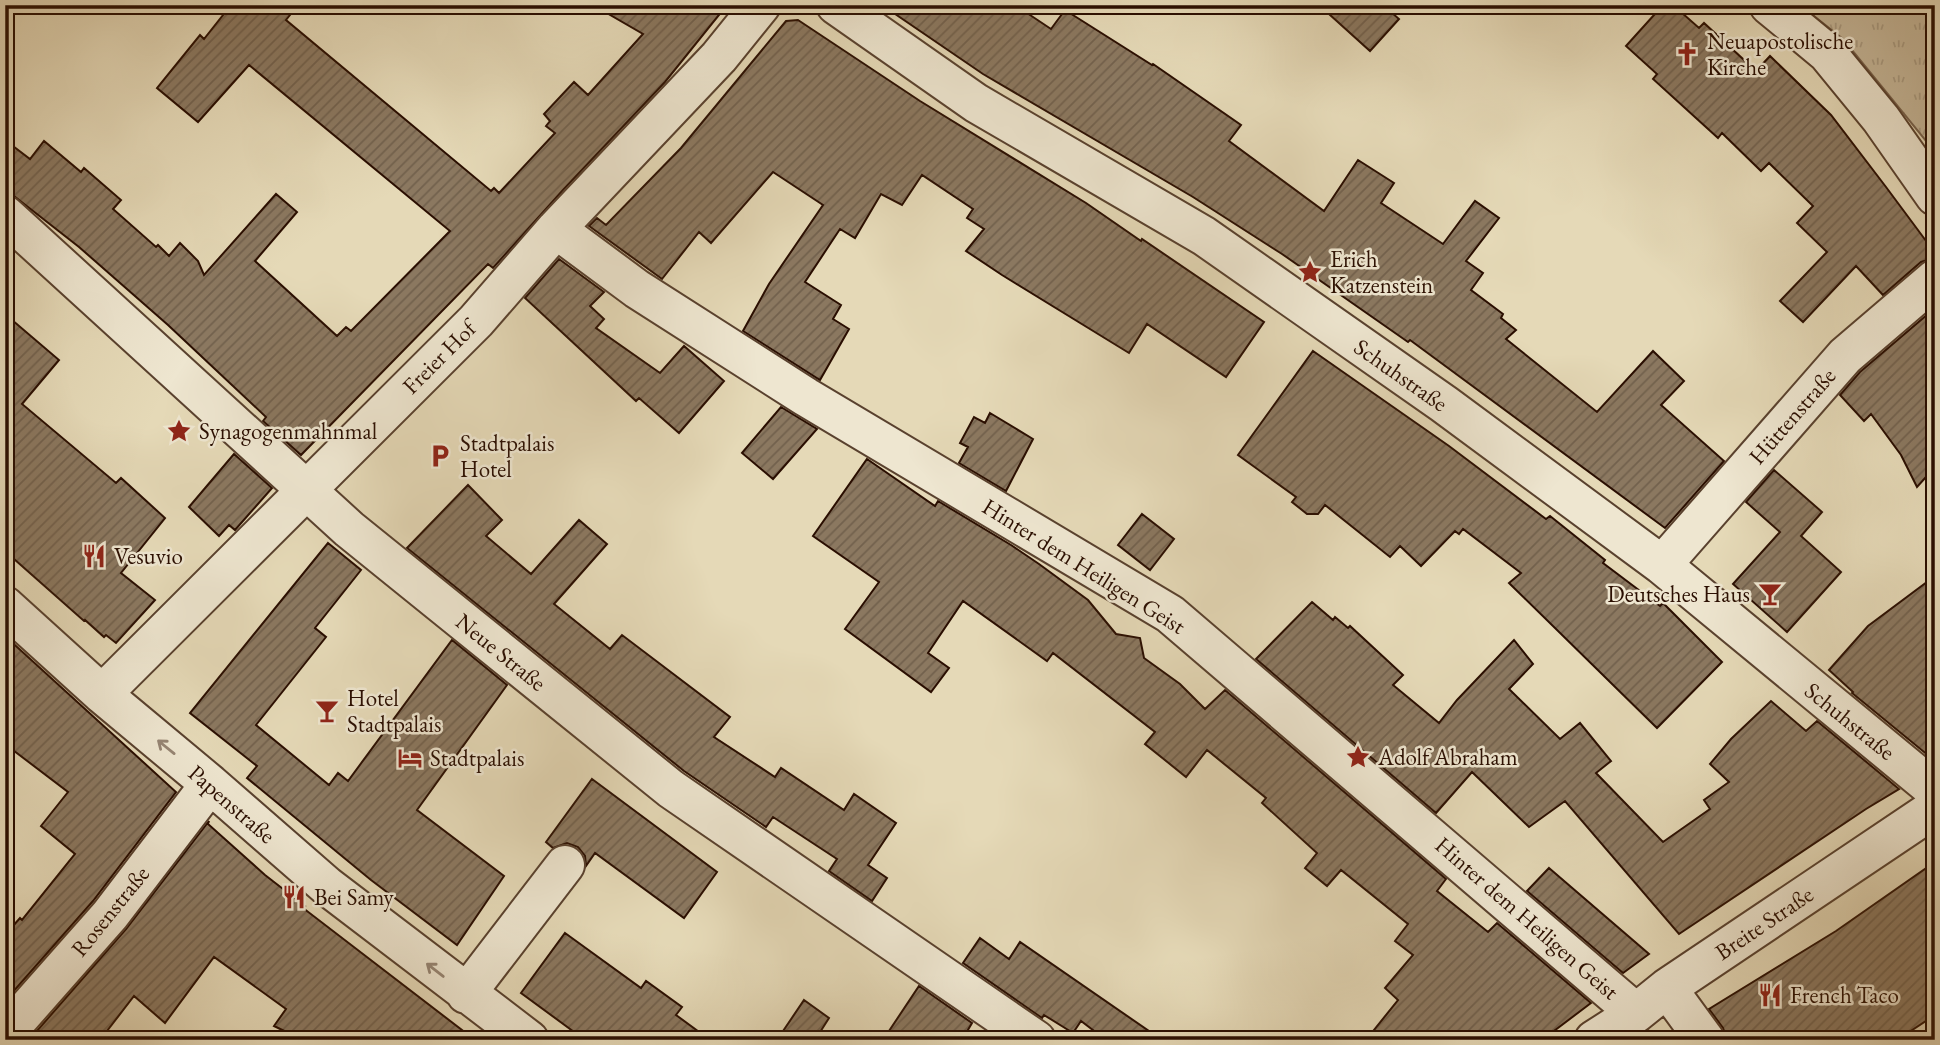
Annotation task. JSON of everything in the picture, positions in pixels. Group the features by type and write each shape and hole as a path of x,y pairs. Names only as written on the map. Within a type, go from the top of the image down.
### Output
{"street":[{"name":"Freier Hof","path":"102,694 476,321 556,229 719,57 761,5"},
{"path":"1769,5 1826,53 1881,119 1935,195"},
{"name":"Schuhstraße","path":"837,6 976,103 1204,236 1444,404 1662,565 1935,790"},
{"name":"Neue Straße","path":"5,215 307,491 398,570 671,789 1036,1040"},
{"name":"Hinter dem Heiligen Geist","path":"556,229 637,289 806,397 1170,614 1558,943 1636,1013"},
{"name":"Hüttenstraße","path":"1662,565 1845,356 1935,279"},
{"name":"Papenstraße","path":"5,606 102,694 211,784 327,886 529,1040"},
{"name":"Rosenstraße","path":"5,1034 110,915 211,784"},
{"name":"Breite Straße","path":"1594,1040 1935,808"},
{"path":"466,994 565,865"},
{"path":"1667,988 1704,1040"}],"green space":[{"path":"1800,5 1935,5 1935,152 1843,39"}],"building":[{"path":"231,5 298,5 286,20 491,191 494,188 499,193 555,133 546,126 550,121 544,114 574,82 588,95 643,34 593,5 727,5 665,82 493,268 488,264 301,455 263,421 266,417 168,325 79,247 5,189 5,140 30,159 44,141 81,172 84,168 121,200 113,209 156,247 158,245 169,256 180,243 198,261 204,275 276,194 297,212 255,261 337,336 346,327 351,331 450,231 249,65 198,122 157,88 200,35 204,39"},
{"path":"882,5 1015,5 1051,29 1065,10 1153,64 1241,125 1229,141 1324,211 1358,160 1394,183 1381,203 1443,244 1475,201 1499,218 1466,261 1483,273 1471,290 1503,314 1501,318 1516,330 1506,339 1597,412 1653,351 1684,381 1661,405 1724,461 1665,528 1410,340 1408,342 1282,254 1193,197 983,74"},
{"path":"1319,5 1383,5 1399,19 1370,51"},
{"path":"1663,5 1673,5 1699,28 1704,23 1756,71 1770,56 1831,115 1935,253 1935,258 1921,262 1883,295 1856,266 1803,322 1780,301 1827,252 1797,223 1813,206 1769,163 1761,171 1722,133 1718,138 1653,79 1657,74 1626,46"},
{"path":"798,20 920,101 1086,203 1141,241 1142,239 1264,322 1226,377 1147,324 1129,353 1002,275 966,251 984,229 967,218 973,209 922,175 902,205 881,194 855,238 840,229 805,282 841,305 833,319 849,329 820,380 743,331 769,284 823,205 773,172 711,243 699,232 662,279 589,226 597,218 606,225 681,148 786,21"},
{"path":"559,259 604,292 590,306 604,319 596,328 660,373 684,346 724,381 679,433 639,398 636,401 525,298"},
{"path":"1935,308 1935,467 1917,487 1901,455 1871,414 1864,421 1840,395 1860,372"},
{"path":"5,314 59,360 22,404 116,483 121,478 165,518 121,573 155,600 116,643 84,621 5,551"},
{"path":"1313,351 1449,446 1546,519 1550,516 1605,560 1603,563 1660,606 1663,603 1722,662 1657,728 1509,583 1521,573 1463,529 1459,534 1455,531 1421,566 1400,546 1390,557 1325,505 1318,514 1307,514 1292,502 1296,497 1238,455"},
{"path":"781,407 817,429 773,479 742,453"},
{"path":"990,413 1033,439 1006,491 959,463 968,447 960,443 974,417 985,423"},
{"path":"234,454 272,488 235,530 229,525 219,536 189,507"},
{"path":"867,459 935,506 938,501 1039,564 1088,600 1116,634 1140,638 1144,658 1180,684 1205,709 1225,690 1446,879 1437,891 1488,932 1497,923 1591,1003 1542,1040 1366,1040 1398,1000 1385,988 1413,955 1395,941 1408,924 1341,870 1327,886 1305,868 1317,853 1262,803 1266,798 1207,750 1186,777 1145,744 1155,732 1053,653 1047,661 963,601 928,653 949,668 931,692 845,629 879,582 813,536"},
{"path":"1774,470 1822,512 1801,536 1841,572 1787,632 1733,584 1780,532 1746,502"},
{"path":"468,485 502,520 486,536 531,574 579,520 607,544 554,604 610,649 622,635 730,717 714,737 775,777 781,768 844,810 854,794 896,823 868,865 887,878 872,901 829,871 837,859 773,817 766,827 684,771 407,548"},
{"path":"1142,514 1174,539 1150,570 1118,545"},
{"path":"328,543 361,570 315,628 326,637 256,725 329,785 338,773 348,781 452,640 507,685 417,810 504,876 457,945 371,880 247,778 257,766 190,713"},
{"path":"1935,576 1935,761 1852,693 1829,670 1868,626"},
{"path":"1312,602 1333,620 1335,617 1348,628 1350,626 1403,675 1393,685 1439,723 1514,640 1533,664 1509,689 1560,739 1580,723 1611,761 1596,773 1663,842 1710,809 1704,800 1729,782 1710,764 1731,739 1771,701 1806,731 1817,721 1899,789 1679,934 1565,801 1529,827 1472,772 1436,813 1256,659"},
{"path":"5,636 176,792 93,901 5,1001 5,935 20,918 22,920 75,854 41,826 68,792 5,744"},
{"path":"592,779 717,872 684,918 595,853 586,866 585,856 578,847 567,843 553,848 546,842"},
{"path":"209,821 208,824 265,875 305,906 303,908 475,1040 303,1040 274,1026 286,1009 214,957 165,1023 134,996 100,1040 29,1040 126,929"},
{"path":"1935,862 1935,1015 1897,1040 1727,1040 1723,1028 1709,1009 1836,931"},
{"path":"1549,868 1649,954 1623,973 1527,891"},
{"path":"565,933 641,988 646,981 682,1007 676,1015 710,1040 585,1040 521,993"},
{"path":"980,938 1009,959 1020,942 1162,1040 1106,1040 1081,1021 1073,1033 1044,1015 1042,1018 963,963"},
{"path":"919,986 972,1023 962,1040 883,1040"},
{"path":"804,1000 829,1018 815,1040 777,1040"}],"place":[{"name":"Neuapostolische Kirche","path":"1687,54"},
{"name":"Erich Katzenstein","path":"1310,272"},
{"name":"Synagogenmahnmal","path":"179,431"},
{"name":"Stadtpalais Hotel","path":"440,456"},
{"name":"Vesuvio","path":"94,556"},
{"name":"Deutsches Haus","path":"1770,594"},
{"name":"Hotel Stadtpalais","path":"327,711"},
{"name":"Adolf Abraham","path":"1358,757"},
{"name":"Stadtpalais","path":"410,758"},
{"name":"Bei Samy","path":"294,897"},
{"name":"French Taco","path":"1770,995"}]}
